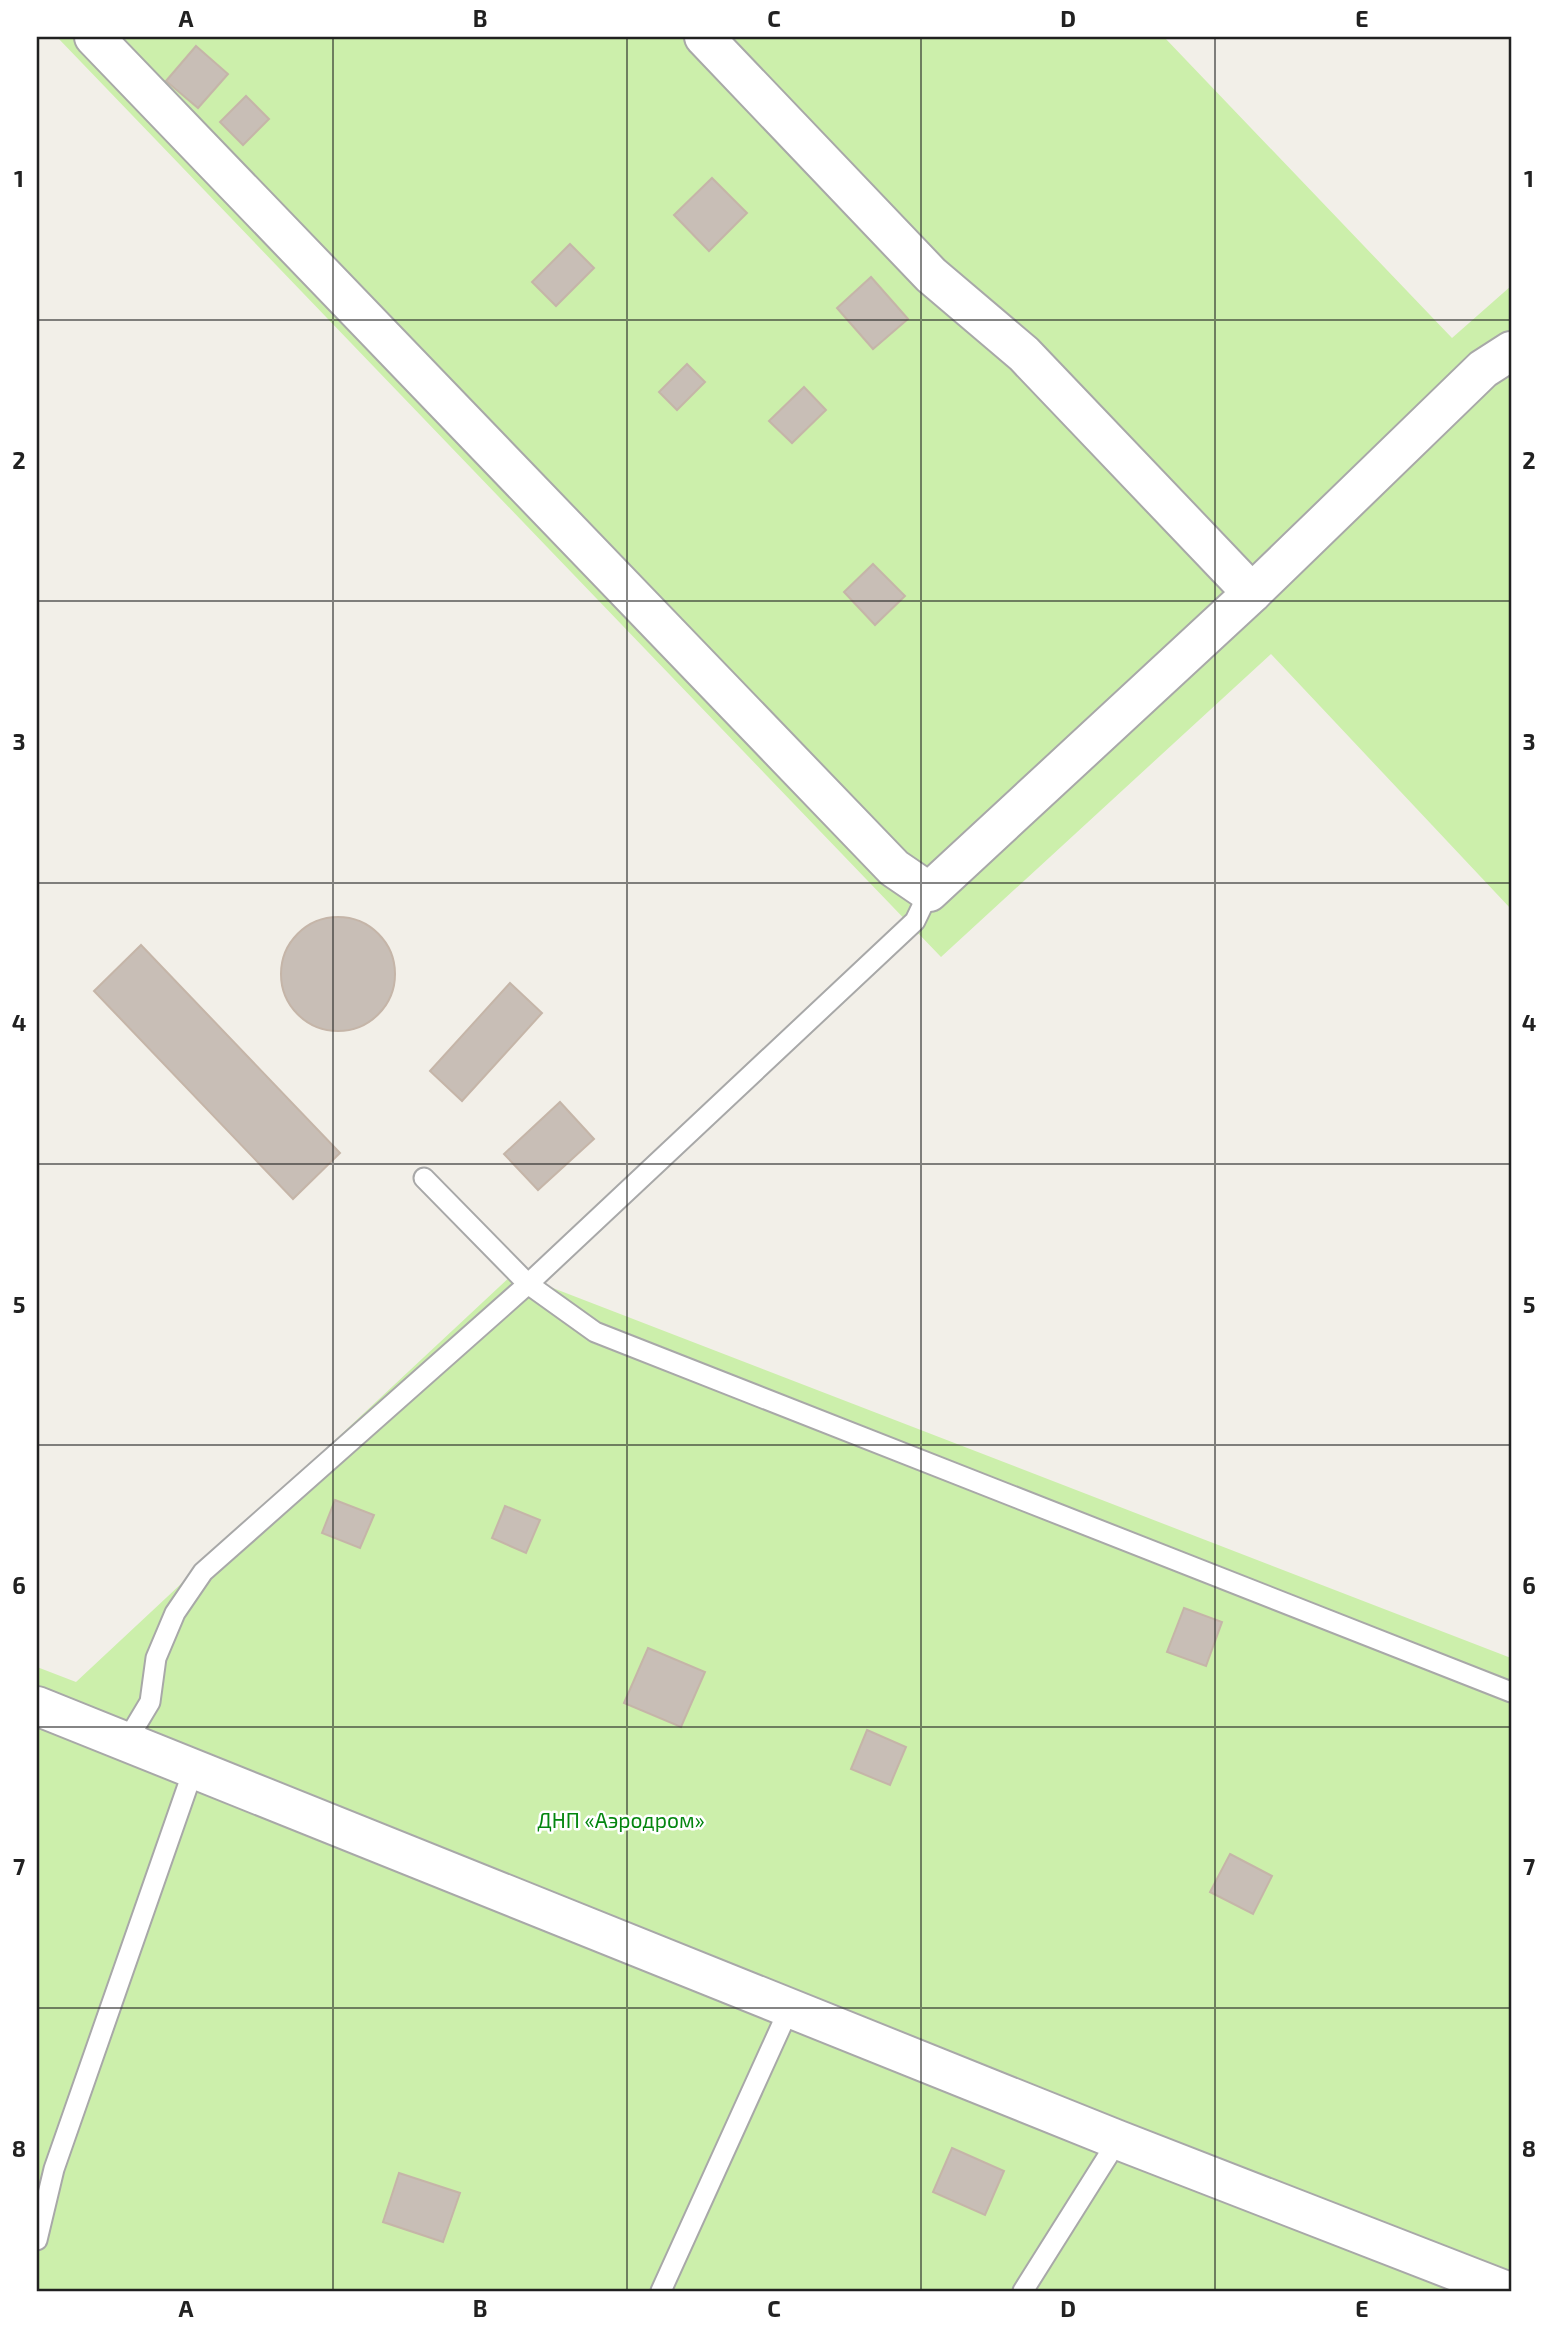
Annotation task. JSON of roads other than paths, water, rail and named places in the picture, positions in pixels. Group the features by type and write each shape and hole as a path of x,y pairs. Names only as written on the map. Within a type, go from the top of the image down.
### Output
{"street":[{"path":"94,37 894,868 929,892 1252,593 1483,369 1511,351"},
{"path":"704,37 931,275 1024,354 1252,593"},
{"path":"37,1706 1118,2140 1507,2291"}],"lane":[{"path":"126,1742 150,1702 156,1658 175,1613 203,1572 528,1284 915,921 929,892"},
{"path":"424,1178 528,1284 595,1332 1511,1692"},
{"path":"37,2240 54,2169 194,1768"},
{"path":"661,2291 789,2009"},
{"path":"1023,2291 1118,2140"}],"park label":[{"name":"ДНП «Аэродром»","path":"621,1819"}]}
